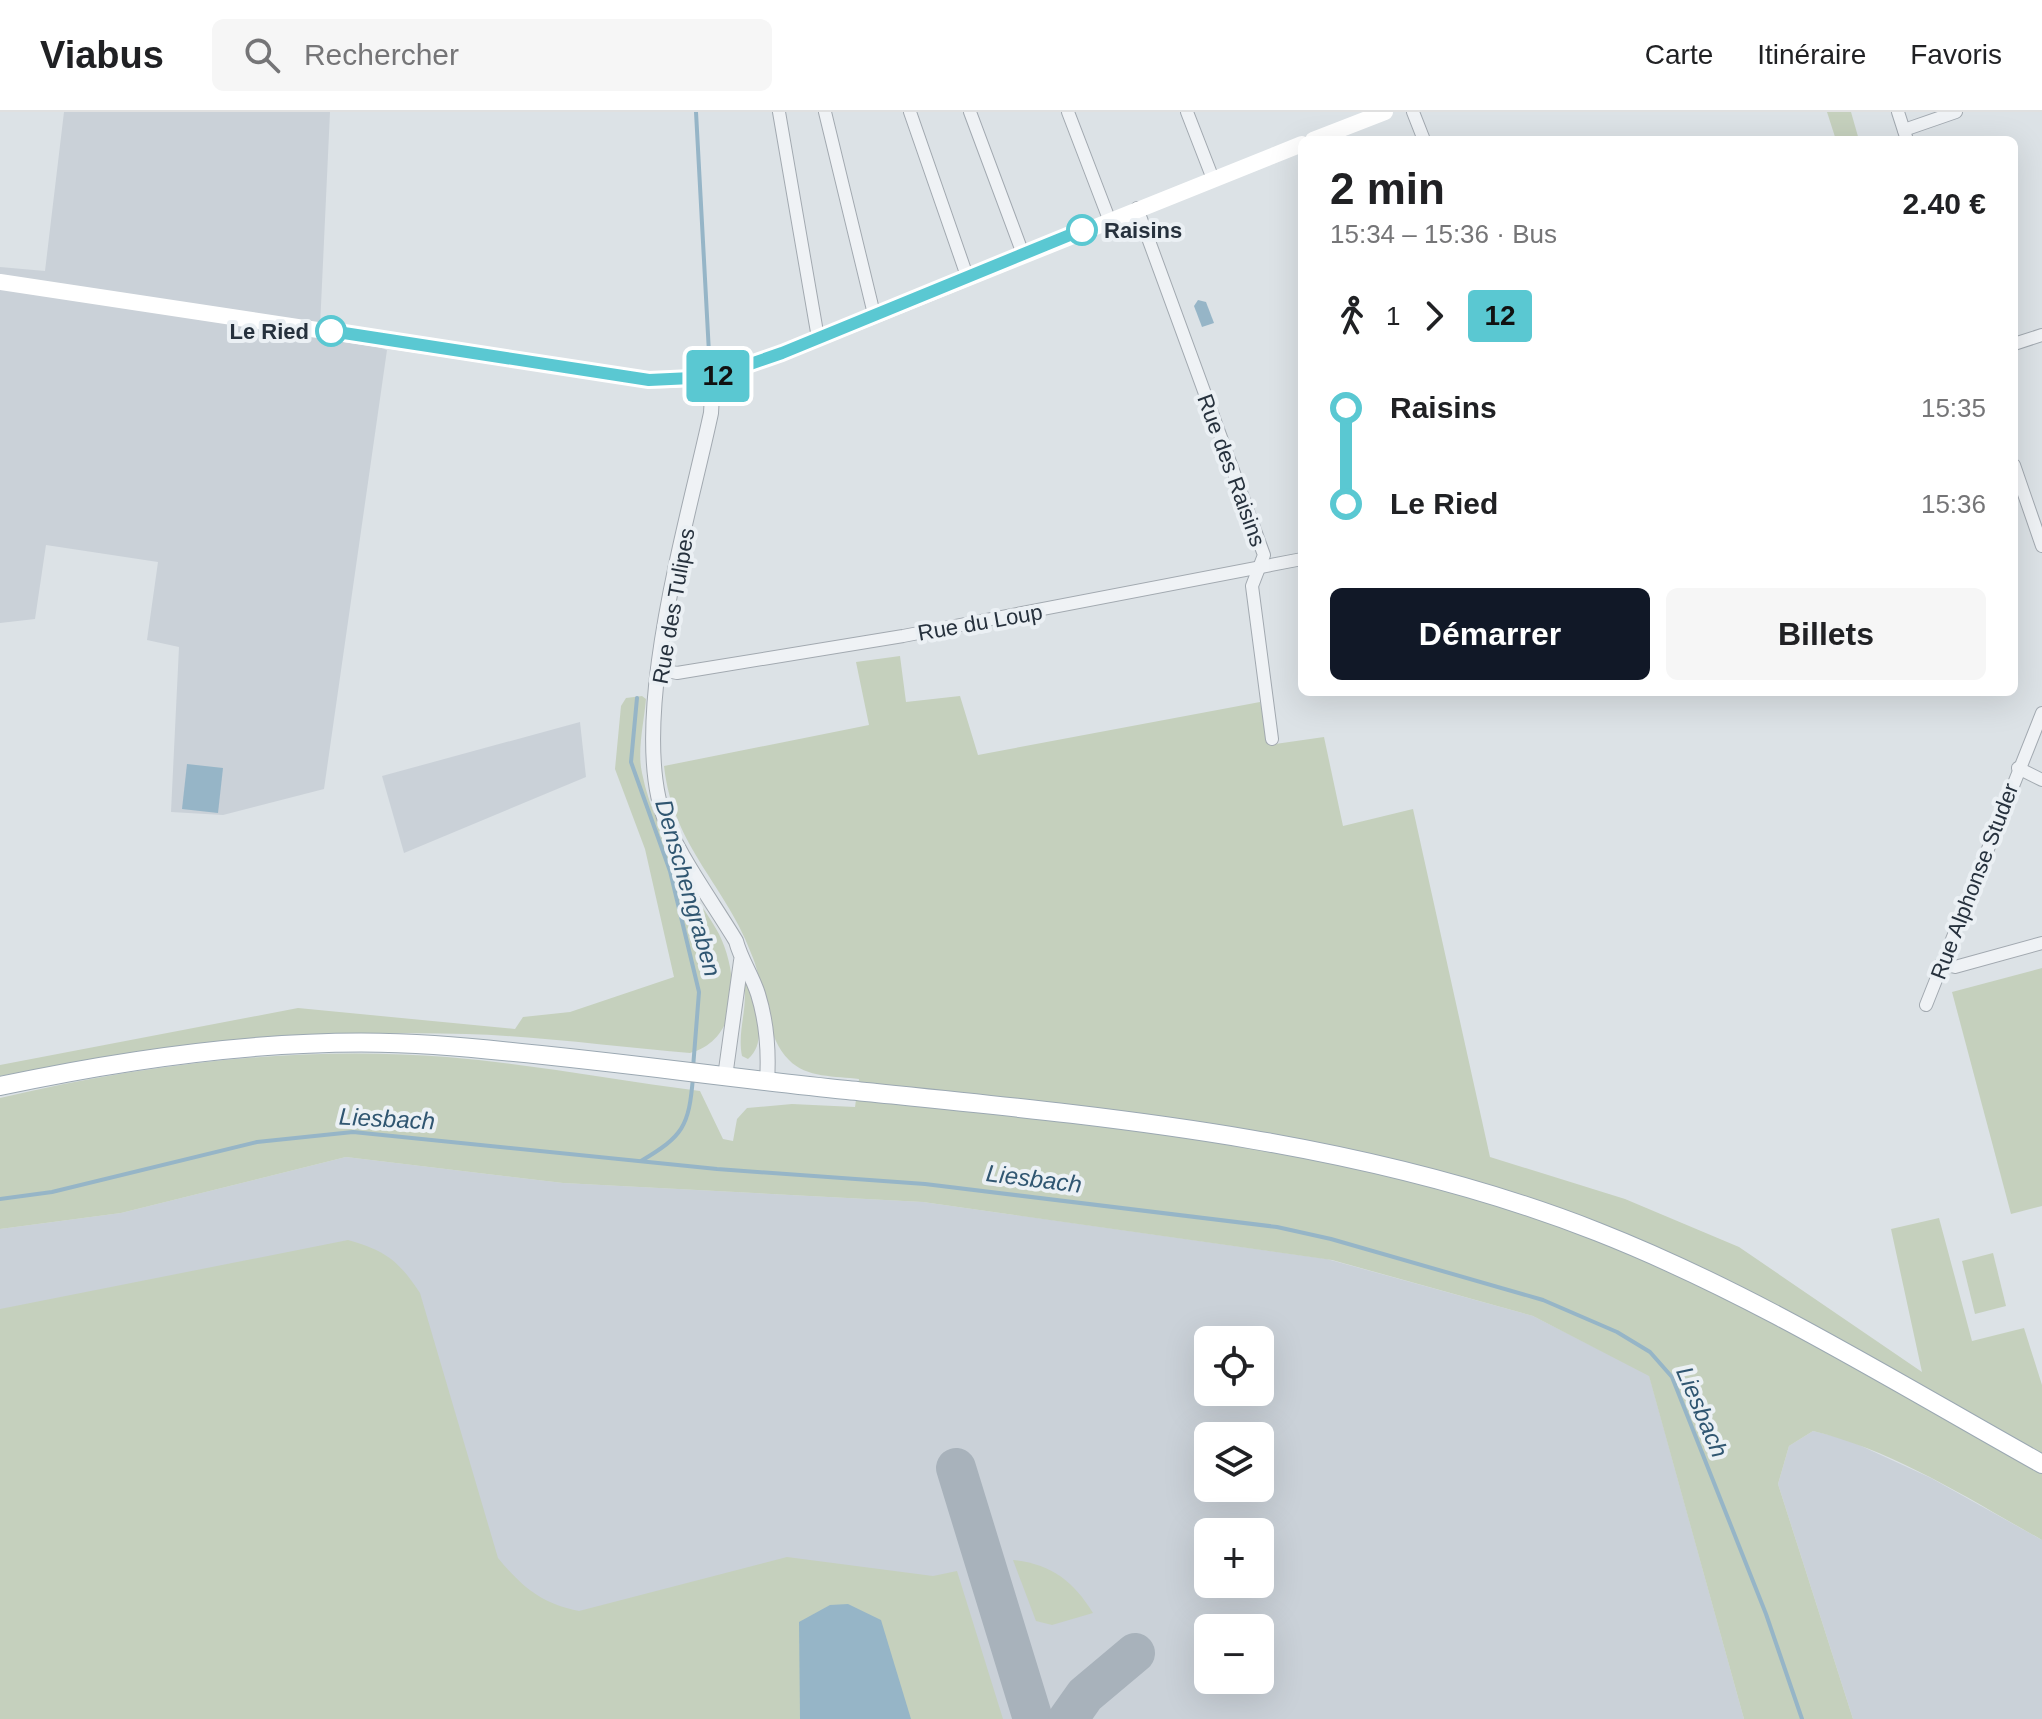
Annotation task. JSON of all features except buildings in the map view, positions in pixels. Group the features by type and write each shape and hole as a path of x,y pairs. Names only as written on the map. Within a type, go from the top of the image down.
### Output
{"main road":[{"path":"1323,136 1385,112"},
{"path":"0,282 649,380 713,377 1298,146"},
{"path":"0,1086 130,1062 307,1046 429,1045 1157,1127 1314,1149 1419,1173 1594,1230 1698,1274 2042,1464"}],"street":[{"path":"779,112 818,338"},
{"path":"825,112 874,314"},
{"path":"910,112 967,276"},
{"path":"970,112 1023,254"},
{"path":"1068,112 1109,219"},
{"path":"1187,112 1213,179"},
{"path":"1413,112 1422,136"},
{"path":"1898,112 1906,135 1956,112"},
{"name":"Rue des Raisins","path":"1137,208 1264,555 1252,586 1272,739"},
{"path":"2018,343 2042,335"},
{"name":"Rue des Tulipes","path":"713,377 711,413 657,669 653,746 656,786 667,825 736,941 741,960 757,991 766,1025 767,1082"},
{"path":"2018,477 2042,546"},
{"name":"Rue du Loup","path":"657,669 671,673 692,671 1259,570 1298,560"},
{"name":"Rue Alphonse Studer","path":"1926,1005 2042,713"},
{"path":"2018,768 2042,780"},
{"path":"1941,964 1955,967 2042,943"},
{"path":"716,1076 741,960"}],"shaded area":[{"path":"64,112 330,112 320,327 387,350 324,789 223,815 171,812 179,647 147,640 158,562 46,545 35,619 0,623 0,267 45,271"},
{"path":"580,722 586,777 404,853 382,776"},
{"path":"346,1157 563,1183 923,1202 1327,1259 1533,1316 1649,1375 1744,1719 0,1719 0,1229 121,1213"},
{"path":"1813,1431 1846,1439 1931,1478 2042,1540 2042,1719 1853,1719 1778,1484 1789,1446"}],"green space":[{"path":"1827,112 1851,112 1858,136 1835,136"},
{"path":"900,656 906,702 960,696 978,755 1260,702 1269,745 1324,737 1343,826 1413,809 1490,1157 1625,1199 1739,1247 1922,1372 1891,1229 1939,1218 1972,1341 2024,1328 2042,1385 2042,1540 1902,1463 1813,1431 1789,1446 1778,1484 1853,1719 1744,1719 1649,1376 1533,1316 1332,1260 923,1202 563,1183 346,1157 121,1213 0,1229 0,1098 166,1067 222,1060 335,1054 447,1057 511,1064 700,1091 723,1139 733,1141 737,1119 747,1108 792,1104 855,1107 859,1079 804,1070 781,1050 770,1026 753,958 742,932 689,844 669,795 664,766 869,725 856,662"},
{"path":"642,696 646,699 641,764 649,800 684,876 719,934 730,968 732,986 727,1020 707,1046 690,1053 494,1035 348,1035 174,1049 0,1076 0,1065 298,1008 515,1029 523,1017 570,1012 674,977 645,849 615,769 621,706 626,698"},
{"path":"2042,968 2042,1206 2011,1214 1952,992"},
{"path":"748,983 757,1012 759,1033 758,1043 748,1059 742,1056 741,1038 744,984"},
{"path":"348,1240 390,1258 420,1293 498,1558 534,1593 554,1604 579,1611 787,1557 933,1576 957,1571 1003,1719 0,1719 0,1309"},
{"path":"1993,1253 2006,1306 1975,1314 1962,1261"},
{"path":"1013,1560 1039,1565 1060,1576 1093,1613 1052,1625 1036,1621"}],"water":[{"path":"1198,300 1206,302 1214,323 1202,327 1194,306"},
{"path":"187,764 223,768 218,813 182,809"},
{"path":"848,1604 881,1620 911,1719 800,1719 799,1622 830,1605"}],"waterway":[{"path":"696,112 709,353"},
{"name":"Denschengraben","path":"637,698 631,762 670,871 699,992 693,1068"},
{"name":"Denschengraben","path":"641,1161 675,1137 681,1128 689,1108 693,1077"},
{"name":"Liesbach","path":"0,1199 52,1192 257,1142 353,1132 717,1169 925,1184 1277,1227 1331,1239 1543,1300 1617,1332 1650,1352 1672,1377 1766,1614 1802,1719"}],"taxiway":[{"path":"956,1468 1033,1719"},
{"path":"1068,1719 1085,1695 1135,1653"}],"bus line":[{"name":"12","path":"331,331 649,380 679,381 713,377 782,353 1082,230"}],"place":[{"name":"Raisins","path":"1082,230"},
{"name":"Le Ried","path":"331,331"}]}
